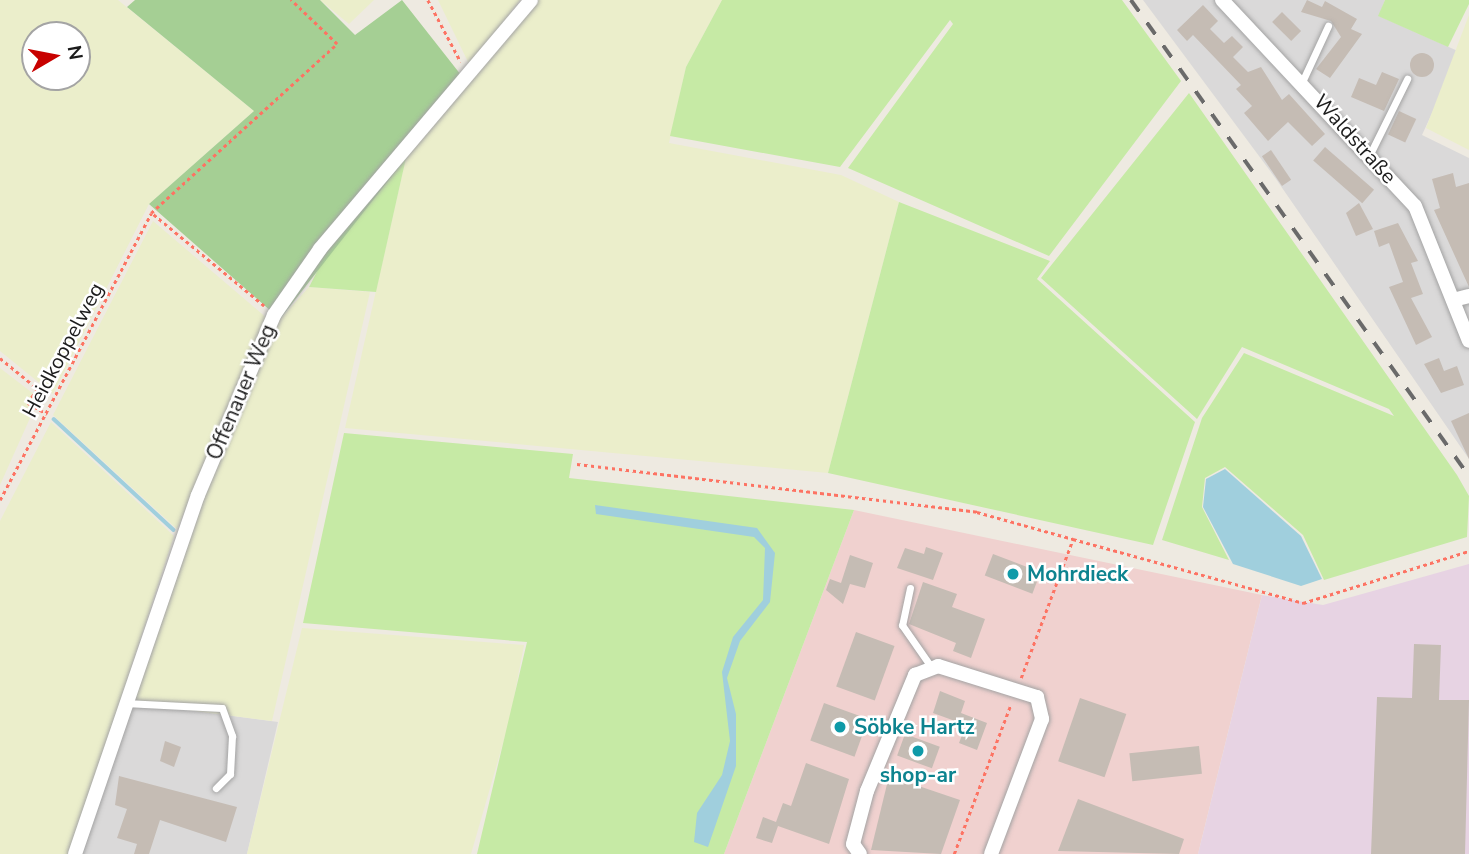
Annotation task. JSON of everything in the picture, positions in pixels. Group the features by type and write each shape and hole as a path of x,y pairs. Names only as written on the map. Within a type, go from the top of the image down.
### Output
{"street":[{"name":"Offenauer Weg","path":"75,854 124,703 198,495 274,315 320,249 470,77 531,0"},
{"name":"Waldstraße","path":"1222,0 1370,154 1415,206 1469,341"},
{"path":"1453,300 1469,296"},
{"path":"860,854 853,844 867,791 915,675 932,668 1018,688 1037,697 1042,719 991,854"}],"lane":[{"path":"1302,82 1328,26"},
{"path":"1370,154 1407,79"},
{"path":"910,588 902,625 932,668"},
{"path":"124,703 222,708 232,736 230,774 216,788"}],"path":[{"name":"Heidkoppelweg","path":"0,500 48,414 151,213 337,44 291,0"},
{"path":"428,0 470,77"},
{"path":"151,213 274,315"},
{"path":"0,358 38,389 28,402 48,414"},
{"path":"577,464 977,512 1303,603 1469,551"},
{"path":"954,854 1073,539"}],"shaded area":[{"path":"1143,0 1385,0 1379,16 1460,52 1422,135 1469,158 1469,459 1276,179"},
{"path":"854,510 1262,595 1198,854 724,854"},
{"path":"1469,564 1469,854 1198,854 1262,595 1323,605"},
{"path":"133,703 278,722 247,854 79,854"}],"green space":[{"path":"0,0 118,0 254,111 149,204 53,394 0,351"},
{"path":"135,0 320,0 355,35 402,0 461,75 406,158 280,319 149,204 254,111 127,7"},
{"path":"320,0 374,0 349,24"},
{"path":"438,0 520,0 470,66"},
{"path":"537,0 722,0 686,67 669,143 841,175 899,202 828,473 345,428 406,158"},
{"path":"722,0 1122,0 1181,81 1049,256 848,168 953,24 950,20 840,167 670,136 686,67"},
{"path":"1385,0 1469,0 1469,4 1448,47 1378,16"},
{"path":"1469,15 1469,150 1426,128"},
{"path":"1189,93 1457,475 1469,496 1467,537 1324,580 1303,535 1225,467 1205,478 1202,507 1229,560 1162,540 1202,418 1244,353 1394,416 1389,409 1242,347 1197,419 1041,278"},
{"path":"406,158 376,292 309,287 325,256"},
{"path":"899,202 1050,261 1037,279 1195,422 1153,545 828,473"},
{"path":"153,221 268,319 177,529 53,415"},
{"path":"309,287 370,292 272,721 133,703 199,504 280,319"},
{"path":"0,368 39,398 0,485"},
{"path":"51,422 174,536 70,854 0,854 0,521"},
{"path":"344,433 573,454 569,478 854,510 724,854 477,854 527,642 303,623"},
{"path":"302,628 524,645 510,719 471,854 247,854"}],"water":[{"path":"1225,469 1301,536 1322,579 1301,586 1233,564 1203,507 1206,479"},
{"path":"595,505 757,528 775,553 770,602 740,641 727,678 736,714 736,766 708,847 694,842 697,813 722,775 730,741 722,672 733,637 763,600 765,548 754,537 596,514"}],"building":[{"path":"1307,0 1322,7 1325,1 1357,19 1351,29 1362,34 1330,78 1316,69 1341,37 1331,21 1301,12"},
{"path":"1203,5 1218,21 1210,29 1224,43 1232,36 1243,47 1233,57 1248,72 1261,67 1282,100 1289,94 1325,134 1312,146 1288,122 1268,141 1244,113 1252,106 1236,89 1241,85 1193,35 1187,41 1177,30"},
{"path":"1282,12 1301,31 1291,41 1272,22"},
{"path":"1422,53 1433,60 1434,65 1427,76 1422,77 1411,70 1410,65 1417,54"},
{"path":"1382,72 1399,79 1384,111 1351,97 1359,78 1376,85"},
{"path":"1399,111 1416,119 1405,143 1388,135"},
{"path":"1325,147 1374,190 1362,203 1313,161"},
{"path":"1271,150 1291,180 1282,186 1262,156"},
{"path":"1453,173 1456,187 1469,183 1469,287 1434,210 1440,208 1432,179"},
{"path":"1359,203 1373,229 1356,236 1346,213"},
{"path":"1398,223 1418,261 1411,263 1423,294 1411,298 1432,337 1416,345 1389,287 1403,282 1389,243 1379,247 1374,231"},
{"path":"1439,358 1444,371 1457,366 1464,385 1441,393 1424,364"},
{"path":"1469,413 1469,459 1451,421"},
{"path":"926,547 943,553 933,580 897,568 905,548 924,554"},
{"name":"Mohrdieck","path":"993,554 1041,572 1032,594 985,575"},
{"path":"850,555 873,563 865,588 850,584 843,604 826,590 830,579 841,583"},
{"path":"923,582 957,594 952,607 985,619 971,658 953,651 956,643 909,624"},
{"path":"856,632 895,646 875,701 836,687"},
{"path":"1414,644 1441,645 1439,700 1469,700 1465,854 1371,854 1377,697 1412,698"},
{"path":"940,691 965,701 961,713 987,723 977,750 959,743 966,725 933,713"},
{"path":"1080,698 1126,714 1105,777 1058,761"},
{"name":"Söbke Hartz","path":"824,703 868,719 854,757 810,741"},
{"name":"shop-ar","path":"905,734 940,747 932,768 897,756"},
{"path":"165,741 181,747 174,767 160,761"},
{"path":"1199,746 1202,774 1132,781 1129,753"},
{"path":"806,763 849,779 829,844 778,826 772,843 756,838 763,817 776,822 783,803 791,806"},
{"path":"119,776 237,807 226,842 160,820 149,854 134,854 137,844 117,838 127,809 115,805"},
{"path":"889,776 960,800 941,854 871,850"},
{"path":"1078,799 1184,839 1179,854 1058,851"}],"waterway":[{"path":"54,419 174,530"}],"railway":[{"path":"1131,0 1469,476"}],"place":[{"name":"Mohrdieck","path":"1013,574"},
{"name":"Söbke Hartz","path":"840,727"},
{"name":"shop-ar","path":"918,751"}]}
